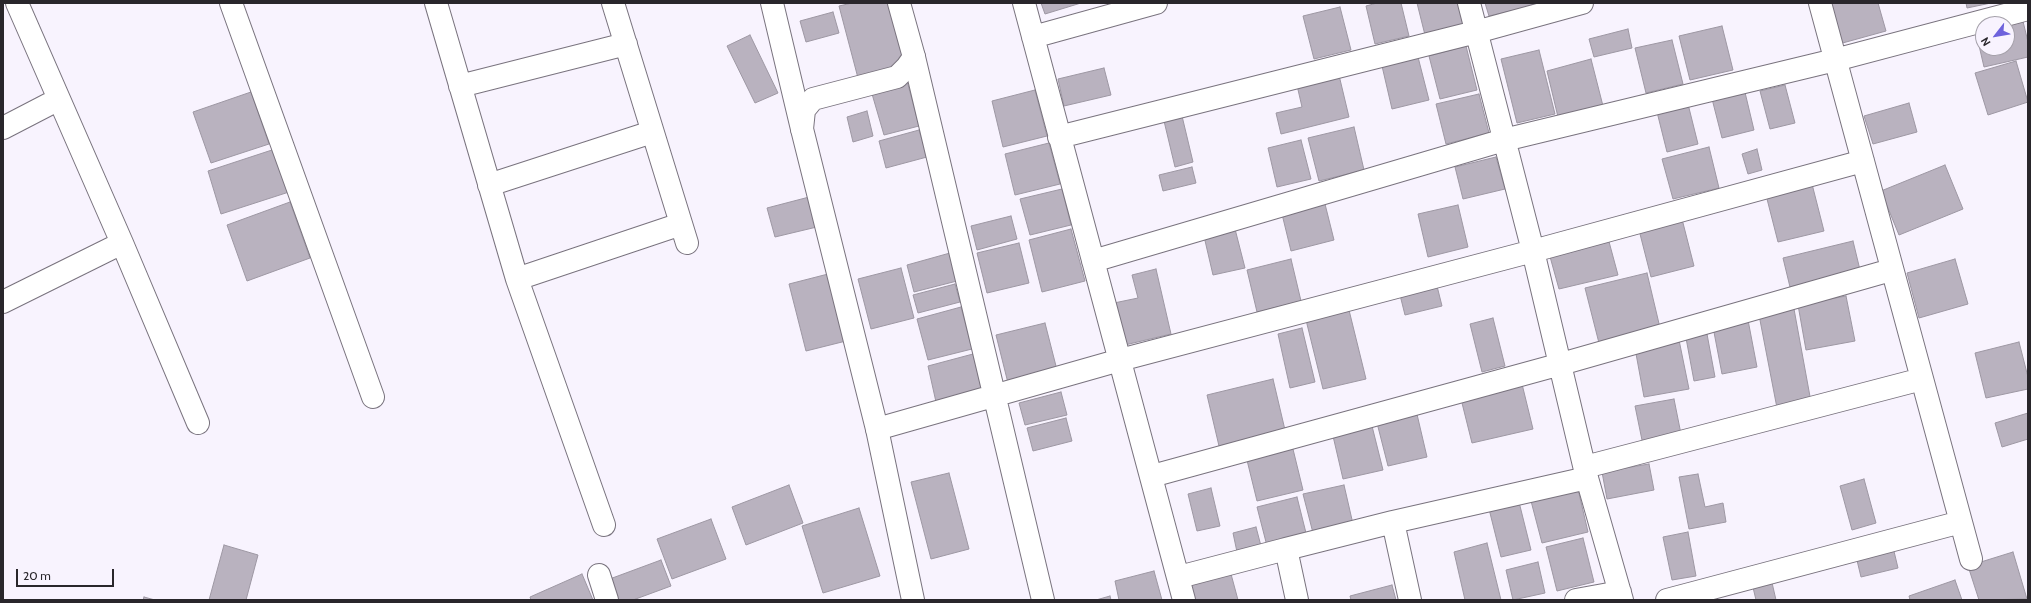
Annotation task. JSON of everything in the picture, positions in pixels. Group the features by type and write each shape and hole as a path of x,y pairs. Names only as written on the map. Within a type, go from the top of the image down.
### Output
{"street":[{"path":"17,3 122,242 198,423"},
{"path":"230,3 373,397"},
{"path":"436,3 517,279 604,525"},
{"path":"517,279 684,233 613,3"},
{"path":"772,3 877,430 913,600"},
{"path":"899,3 914,57 1044,600"},
{"path":"1024,3 1184,600"},
{"path":"1033,37 1156,3"},
{"path":"1469,3 1533,251 1586,472 1621,596 1576,600"},
{"path":"1059,137 1476,32 1582,3"},
{"path":"1820,3 1971,560"},
{"path":"1093,261 1504,140 1835,60 2028,9"},
{"path":"460,86 626,44"},
{"path":"802,129 804,110 813,98 897,77 902,73 914,57"},
{"path":"3,128 59,99"},
{"path":"489,185 652,132"},
{"path":"877,430 1120,360 1533,251 1863,161"},
{"path":"3,302 122,242"},
{"path":"1152,476 1561,364 1892,270"},
{"path":"1179,577 1586,472 1922,379"},
{"path":"1393,522 1410,600"},
{"path":"1668,600 1961,522"},
{"path":"1286,549 1297,600"},
{"path":"599,575 607,600"}],"building":[{"path":"852,3 889,3 906,65 858,78 839,6"},
{"path":"1041,3 1081,3 1045,14"},
{"path":"1377,3 1401,3 1409,36 1375,44 1366,6"},
{"path":"1417,3 1459,3 1465,30 1426,39"},
{"path":"1485,3 1532,3 1532,6 1489,16"},
{"path":"1828,3 1878,3 1886,31 1839,44"},
{"path":"1966,3 1991,3 1967,8"},
{"path":"1340,7 1351,50 1314,59 1303,16"},
{"path":"833,12 839,33 806,42 800,21"},
{"path":"2021,13 2028,42 2028,57 1984,67 1981,56 2015,56 2015,16 2008,16"},
{"path":"1722,26 1733,70 1690,80 1679,36"},
{"path":"1628,29 1632,48 1594,57 1589,39"},
{"path":"750,35 778,93 755,103 727,46"},
{"path":"1672,40 1683,84 1646,93 1635,48"},
{"path":"1466,46 1477,90 1440,99 1429,56"},
{"path":"1539,50 1555,114 1517,123 1501,59"},
{"path":"1418,57 1429,100 1392,109 1382,66"},
{"path":"1591,59 1603,106 1558,117 1547,71"},
{"path":"2016,61 2028,102 1988,115 1975,73"},
{"path":"1104,68 1111,95 1064,106 1058,79"},
{"path":"1338,71 1349,117 1281,134 1276,113 1302,107 1296,81"},
{"path":"906,77 919,126 884,135 870,87"},
{"path":"1743,84 1754,130 1722,138 1710,91"},
{"path":"1785,85 1795,123 1770,129 1760,91"},
{"path":"1035,90 1047,136 1003,147 992,101"},
{"path":"251,92 269,144 211,163 193,112"},
{"path":"1479,94 1489,133 1446,144 1436,104"},
{"path":"1687,100 1698,144 1667,152 1656,108"},
{"path":"1909,103 1917,132 1873,144 1864,116"},
{"path":"867,111 873,136 853,142 847,117"},
{"path":"1182,116 1193,162 1175,167 1164,121"},
{"path":"1354,127 1364,170 1319,181 1308,138"},
{"path":"919,130 927,157 886,168 879,141"},
{"path":"1301,140 1311,179 1277,187 1268,148"},
{"path":"1049,143 1060,184 1015,195 1005,154"},
{"path":"1709,147 1719,188 1673,199 1662,159"},
{"path":"275,149 289,192 221,214 208,171"},
{"path":"1757,149 1762,170 1748,174 1742,154"},
{"path":"1496,157 1505,189 1463,199 1455,167"},
{"path":"1945,165 1963,209 1899,235 1881,191"},
{"path":"1192,167 1196,183 1163,191 1159,175"},
{"path":"1812,184 1824,231 1778,242 1766,195"},
{"path":"1062,189 1071,225 1030,235 1020,199"},
{"path":"813,196 821,226 775,237 767,208"},
{"path":"1324,200 1334,240 1291,251 1281,210"},
{"path":"290,202 310,258 247,281 227,225"},
{"path":"1458,205 1468,247 1428,257 1418,214"},
{"path":"1011,216 1017,239 977,250 971,226"},
{"path":"1682,219 1694,266 1651,277 1639,230"},
{"path":"1234,225 1245,268 1213,275 1203,232"},
{"path":"1071,229 1085,281 1042,292 1029,240"},
{"path":"1608,238 1618,275 1559,289 1549,253"},
{"path":"1853,241 1860,270 1790,287 1783,258"},
{"path":"1019,243 1029,283 987,293 977,253"},
{"path":"950,253 957,281 914,292 907,265"},
{"path":"1291,259 1301,301 1257,312 1247,270"},
{"path":"1955,259 1968,304 1919,318 1907,273"},
{"path":"901,268 914,318 871,329 858,279"},
{"path":"1156,269 1171,334 1125,345 1114,303 1138,298 1132,275"},
{"path":"832,273 850,340 806,351 789,284"},
{"path":"1647,273 1661,332 1600,347 1585,288"},
{"path":"1436,282 1442,306 1405,315 1399,291"},
{"path":"955,284 960,302 918,313 913,295"},
{"path":"1846,296 1855,341 1806,350 1798,305"},
{"path":"961,307 972,349 928,360 917,319"},
{"path":"1794,309 1811,402 1777,408 1759,315"},
{"path":"1349,310 1366,379 1323,389 1306,320"},
{"path":"1493,318 1505,366 1482,372 1470,324"},
{"path":"1748,320 1757,367 1722,374 1713,327"},
{"path":"1045,323 1057,370 1008,383 996,335"},
{"path":"1302,328 1315,382 1290,388 1278,334"},
{"path":"1707,334 1715,377 1694,381 1686,338"},
{"path":"1678,335 1689,389 1644,397 1634,343"},
{"path":"2019,342 2028,377 2028,389 1986,398 1975,353"},
{"path":"973,354 982,391 936,402 928,366"},
{"path":"1273,379 1285,430 1219,446 1207,395"},
{"path":"1522,384 1533,429 1472,443 1461,399"},
{"path":"1061,392 1067,415 1025,425 1019,403"},
{"path":"1674,399 1682,439 1643,445 1635,406"},
{"path":"1416,410 1427,457 1388,466 1376,419"},
{"path":"2028,413 2028,439 2002,447 1995,423"},
{"path":"1066,418 1072,441 1033,451 1027,428"},
{"path":"1372,426 1383,470 1343,479 1333,436"},
{"path":"1291,441 1303,490 1257,501 1245,452"},
{"path":"1649,464 1654,490 1607,499 1602,472"},
{"path":"949,473 969,549 931,559 911,482"},
{"path":"1698,474 1705,507 1723,503 1726,522 1689,529 1679,477"},
{"path":"1864,479 1876,523 1852,530 1840,486"},
{"path":"789,485 803,523 746,545 732,507"},
{"path":"1344,485 1353,524 1313,533 1303,494"},
{"path":"1211,488 1220,526 1197,531 1188,494"},
{"path":"1578,489 1588,532 1542,543 1531,501"},
{"path":"1297,497 1307,537 1267,546 1257,507"},
{"path":"1519,502 1531,550 1501,557 1489,509"},
{"path":"859,508 880,576 823,593 802,526"},
{"path":"711,519 726,559 672,579 657,539"},
{"path":"1256,527 1261,546 1237,552 1233,533"},
{"path":"1688,532 1696,576 1672,580 1663,537"},
{"path":"1583,538 1594,582 1557,591 1546,547"},
{"path":"1487,543 1501,600 1465,600 1454,552"},
{"path":"1892,543 1898,568 1861,577 1855,552"},
{"path":"224,545 258,555 246,600 209,600"},
{"path":"2013,552 2027,599 1979,600 1968,566"},
{"path":"661,560 671,586 633,600 615,600 607,580"},
{"path":"1538,562 1545,593 1513,600 1506,570"},
{"path":"1154,571 1162,600 1119,600 1115,581"},
{"path":"582,574 593,600 531,600 530,597"},
{"path":"1231,574 1238,600 1188,600 1184,586"},
{"path":"1770,574 1776,600 1756,600 1751,579"},
{"path":"1955,580 1962,600 1910,600 1909,596"},
{"path":"1392,585 1396,600 1351,600 1350,596"},
{"path":"1110,596 1111,600 1096,600"},
{"path":"144,597 155,600 143,600"}]}
